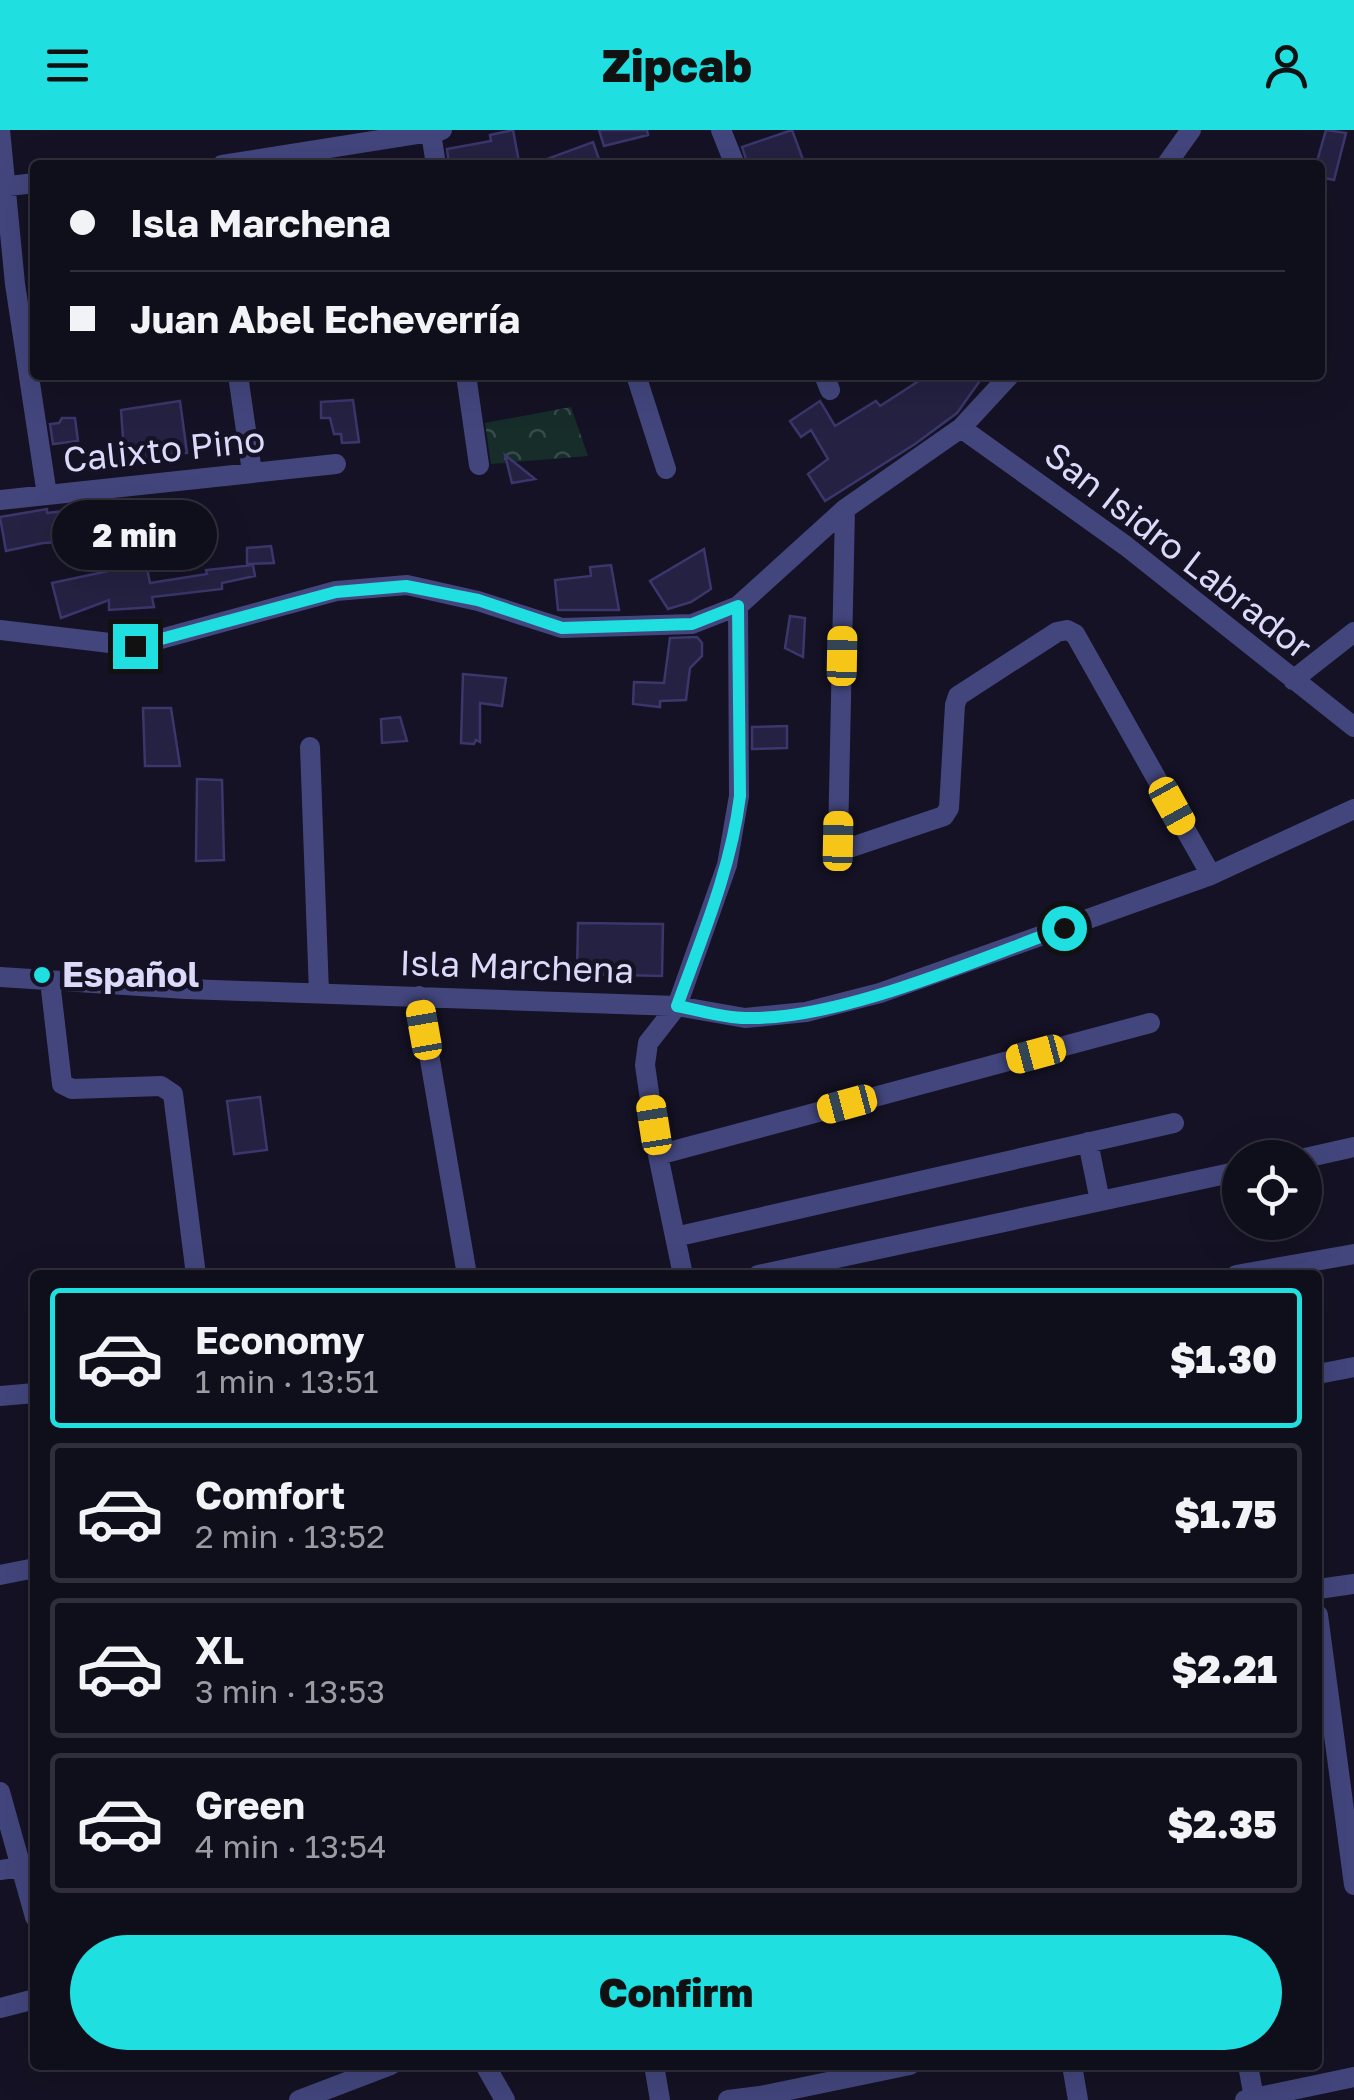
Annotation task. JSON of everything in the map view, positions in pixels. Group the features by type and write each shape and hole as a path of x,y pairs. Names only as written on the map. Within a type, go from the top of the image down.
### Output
{"street":[{"path":"0,130 15,284 47,496"},
{"path":"722,130 733,160"},
{"path":"1170,160 1191,130"},
{"path":"249,160 388,134 436,131 436,160"},
{"path":"3,186 30,184"},
{"path":"239,380 252,472"},
{"path":"467,380 479,464"},
{"path":"638,380 666,469"},
{"path":"0,630 135,646 336,592 406,586 478,600 562,628 692,624 738,606 845,509 961,428 1006,380"},
{"name":"San Isidro Labrador","path":"961,428 1126,546 1354,727"},
{"name":"Calixto Pino","path":"0,500 336,464"},
{"path":"845,509 838,841 841,846 846,849 944,816 949,808 954,705 958,696 1066,630 1075,634 1211,875"},
{"path":"682,1270 658,1155 645,1065 648,1043 677,1006 727,865 736,825 740,796 738,606"},
{"path":"1293,680 1354,632"},
{"path":"310,747 319,993"},
{"name":"Isla Marchena","path":"0,977 677,1006 745,1018 806,1012 880,993 1211,875 1352,816"},
{"path":"50,981 62,1084 72,1090 161,1086 172,1094 195,1270"},
{"path":"418,996 466,1270"},
{"path":"658,1155 1150,1023"},
{"path":"675,1237 1174,1123"},
{"path":"1088,1142 1100,1200"},
{"path":"1322,1155 1354,1148"},
{"path":"781,1270 1222,1175"},
{"path":"1277,1270 1354,1254"},
{"path":"1322,1373 1354,1368"},
{"path":"0,1396 30,1393"},
{"path":"0,1575 30,1569"},
{"path":"1322,1588 1354,1584"},
{"path":"1322,1641 1351,1828 1354,1885"},
{"path":"0,1792 11,1869 30,1908"},
{"path":"0,2008 30,1999"},
{"path":"299,2100 378,2070"},
{"path":"488,2070 505,2100"},
{"path":"655,2070 660,2100"},
{"path":"728,2100 864,2070"},
{"path":"1073,2070 1078,2100"},
{"path":"1250,2070 1259,2098 1354,2077"}],"green space":[{"path":"571,407 588,456 491,464 485,423"}],"building":[{"path":"513,130 519,160 448,160 447,149 491,141 490,135"},
{"path":"599,130 647,130 648,135 604,146"},
{"path":"792,130 803,160 746,160 742,147"},
{"path":"1326,130 1346,133 1334,180 1325,178 1325,160 1317,160"},
{"path":"593,142 599,160 544,160"},
{"path":"920,380 980,380 957,413 825,501 808,474 828,459 811,430 801,437 790,421 820,401 835,426 876,401 880,406"},
{"path":"353,400 359,442 342,443 341,434 334,434 330,418 321,418 321,402"},
{"path":"180,401 187,453 133,458 123,438 121,410"},
{"path":"62,418 75,418 78,441 53,444 50,424 59,423"},
{"path":"505,455 535,479 512,483"},
{"path":"96,507 99,540 43,543 6,551 0,517 47,509 47,513"},
{"path":"271,546 274,563 247,564 247,548"},
{"path":"704,549 711,589 691,602 668,609 650,581"},
{"path":"146,563 150,583 207,574 206,570 253,565 255,576 222,583 222,589 152,597 154,607 109,610 109,600 61,618 52,583"},
{"path":"611,565 619,610 558,610 555,580 591,576 590,567"},
{"path":"790,616 805,618 803,657 785,648"},
{"path":"697,637 702,643 702,656 690,668 686,700 660,701 660,707 633,704 634,682 664,683 670,638"},
{"path":"463,674 506,678 502,706 480,703 480,742 476,740 474,744 461,743"},
{"path":"143,708 171,708 180,766 145,766"},
{"path":"400,717 407,741 382,743 381,719"},
{"path":"787,726 787,748 752,749 752,727"},
{"path":"197,779 222,780 224,860 196,861"},
{"path":"578,923 663,924 662,976 577,974"},
{"path":"260,1097 267,1150 234,1154 227,1101"}],"place":[{"name":"Español","path":"42,975"}],"route":[{"path":"135,646 336,592 406,586 478,600 562,628 692,624 738,606 740,796 736,825 727,865 677,1006 745,1018 806,1012 880,993 1064,928"}]}
